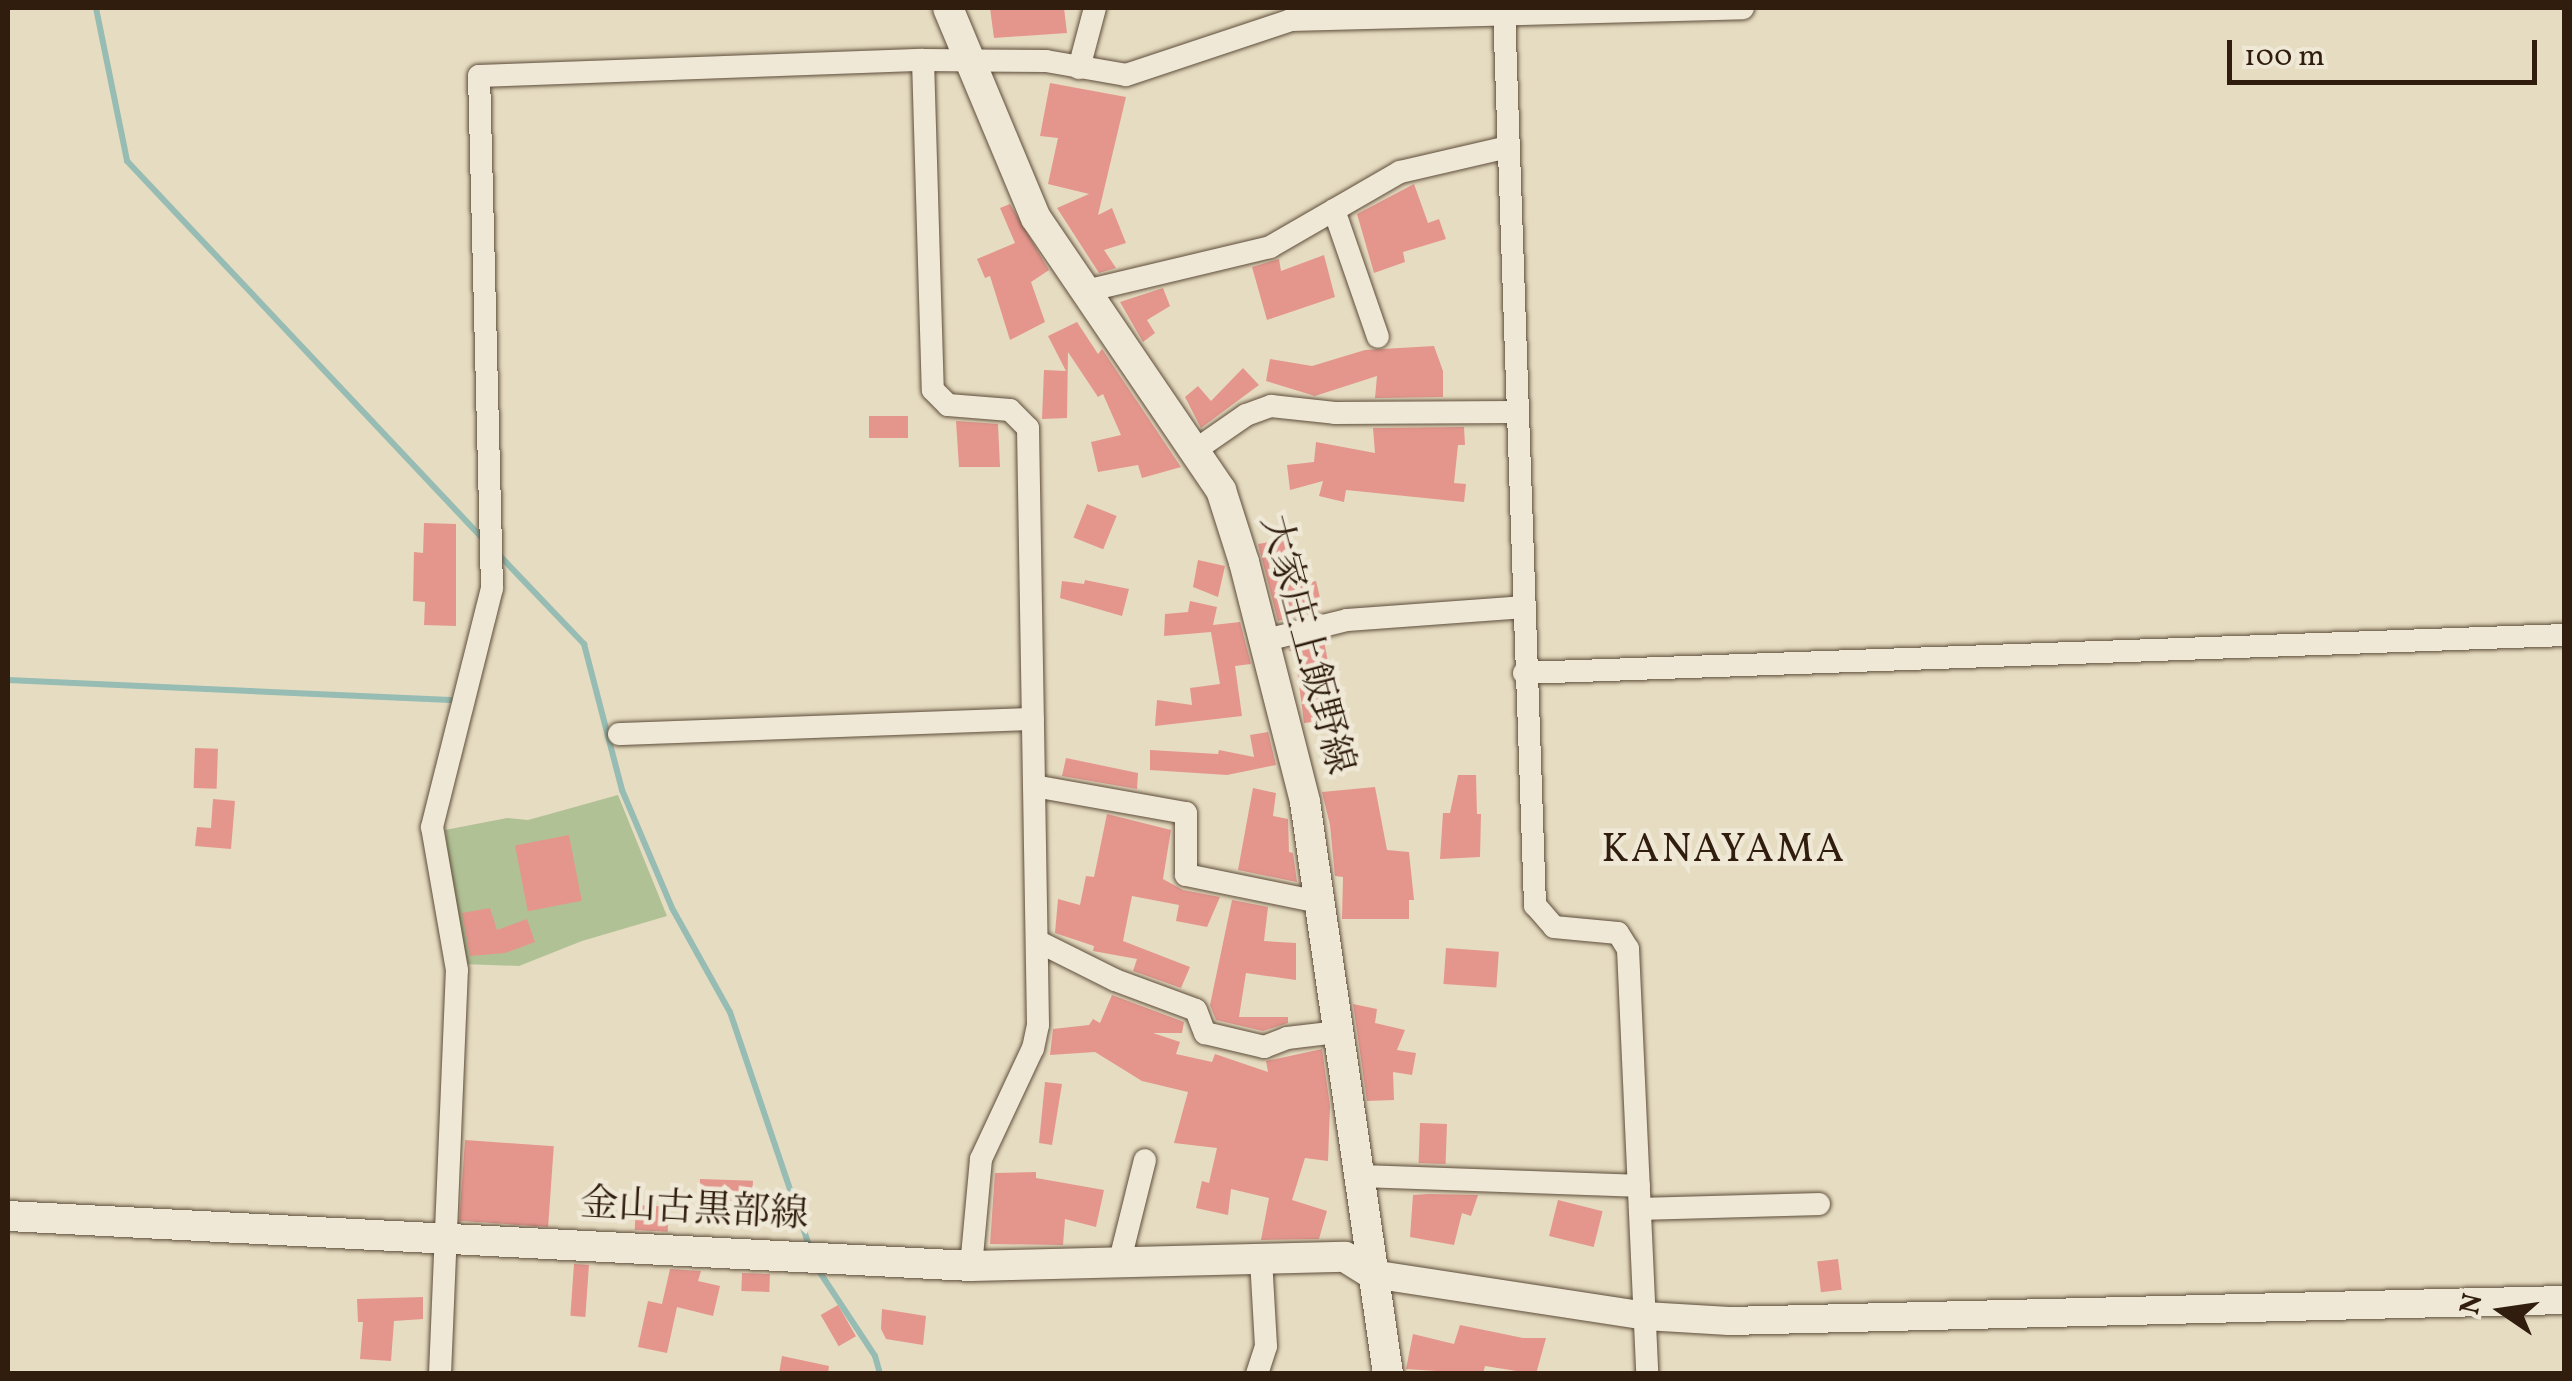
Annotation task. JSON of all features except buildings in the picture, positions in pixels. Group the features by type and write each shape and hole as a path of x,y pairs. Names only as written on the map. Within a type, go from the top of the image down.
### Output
{"main road":[{"name":"大家庄上飯野線","path":"948,8 1036,218 1220,490 1266,640 1302,786 1388,1374"},
{"name":"金山古黒部線","path":"8,1216 971,1266 1345,1256 1372,1274"}],"street":[{"path":"1079,68 1095,8"},
{"path":"440,1374 458,970 432,827 492,588 479,76 922,60 1046,61 1126,76 1291,20 1744,8"},
{"path":"1504,12 1535,905 1554,927 1618,934 1628,949 1647,1374"},
{"path":"922,60 933,390 948,405 1010,410 1028,428 1038,1025 1033,1048 981,1159 971,1266"},
{"path":"1086,291 1270,247 1400,172 1508,147"},
{"path":"1334,210 1378,337"},
{"path":"1194,450 1246,415 1270,406 1335,414 1516,412"},
{"path":"1266,640 1347,620 1522,607"},
{"path":"1524,673 2564,635"},
{"path":"618,734 1033,718"},
{"path":"1034,786 1186,813 1186,874 1319,902"},
{"path":"1037,941 1115,980 1196,1010 1204,1033 1264,1048 1287,1038 1338,1032"},
{"path":"1119,1264 1145,1160"},
{"path":"1358,1176 1640,1198 1819,1204"},
{"path":"1257,1374 1266,1346 1261,1260"},
{"path":"1372,1274 1645,1316 1809,1322 2564,1300"}],"green space":[{"path":"618,795 667,916 582,941 519,966 463,964 445,830 507,818 528,820"}],"waterway":[{"path":"96,8 127,161 484,540"},
{"path":"500,556 584,644 622,790 672,908 730,1012 809,1246"},
{"path":"8,680 451,700"},
{"path":"817,1268 875,1356 880,1374"}],"district":[{"name":"KANAYAMA","path":"1724,851"}]}
